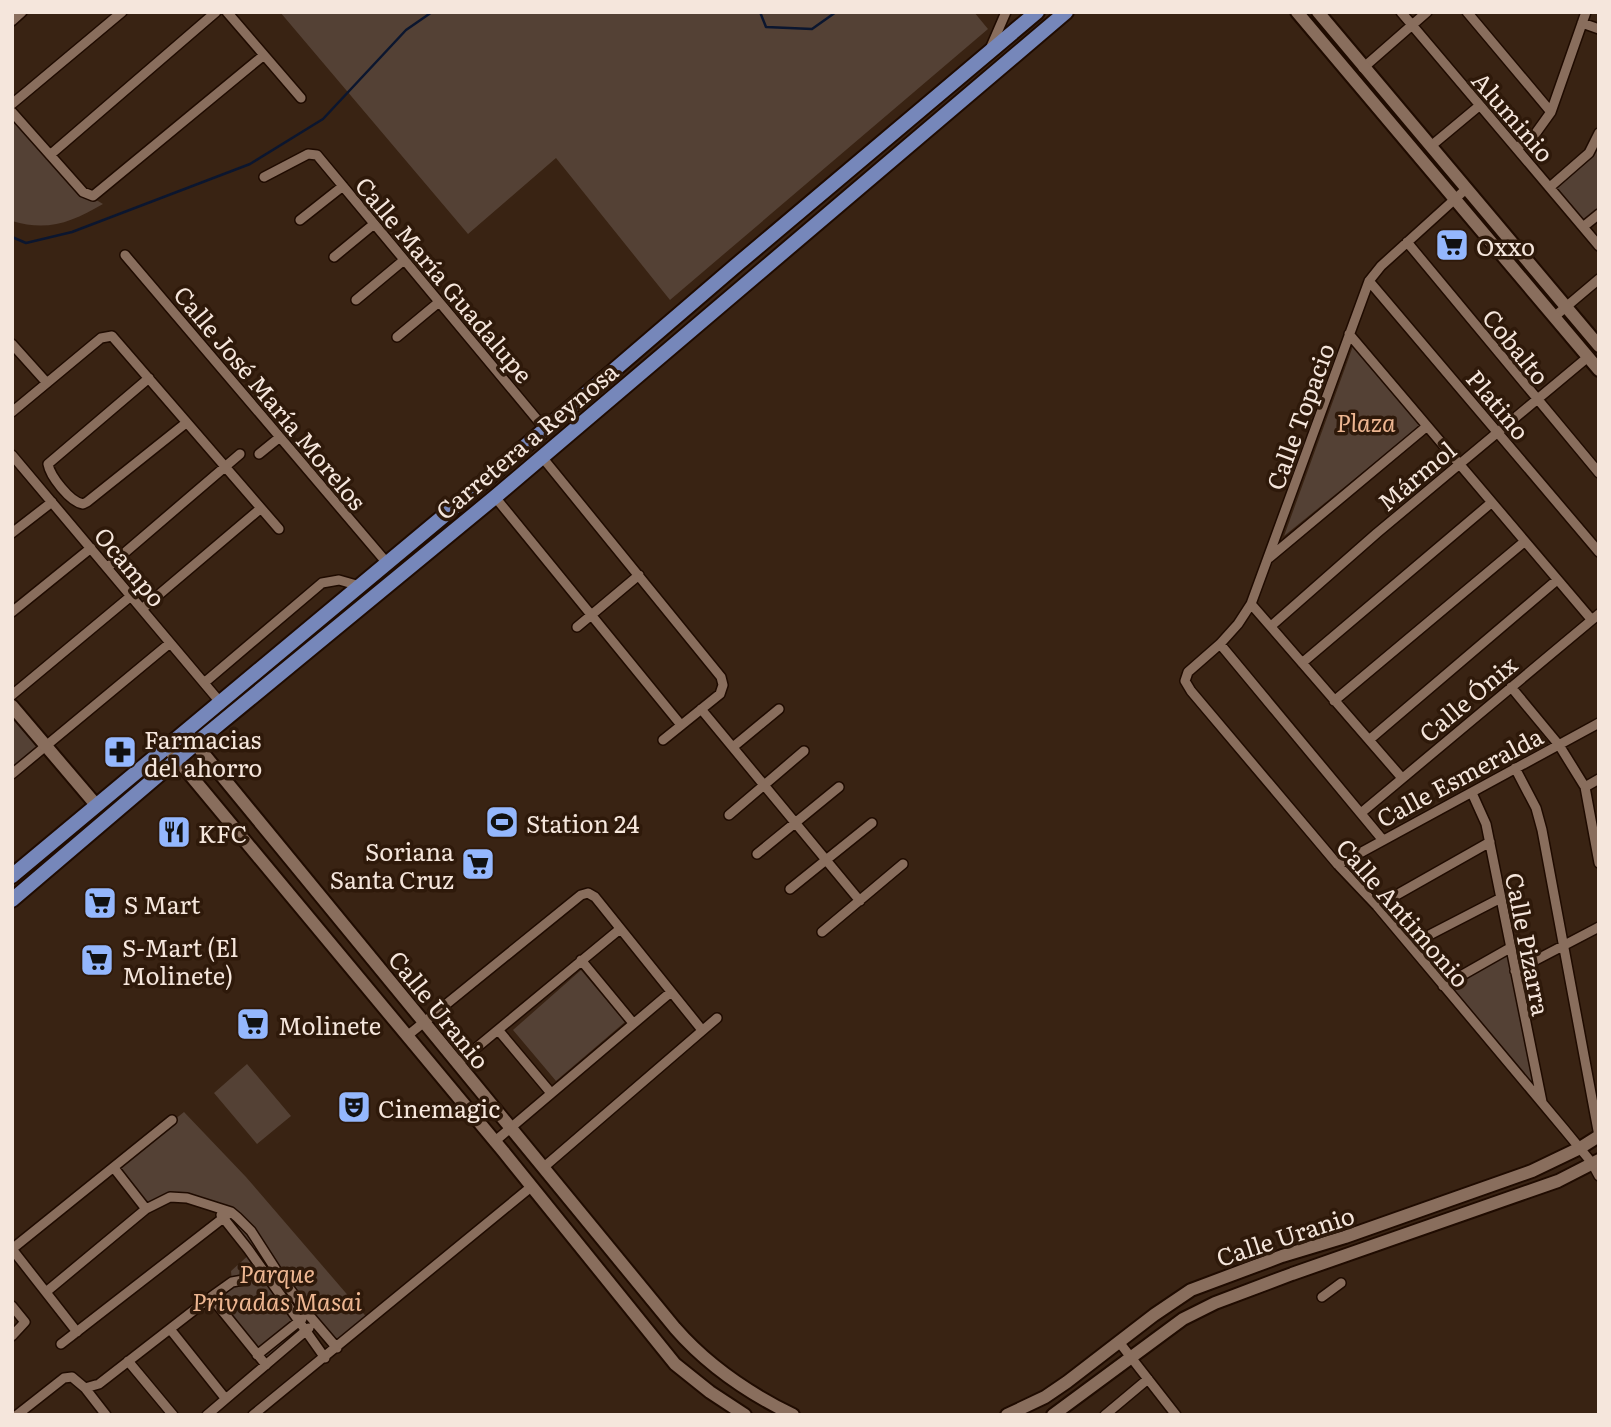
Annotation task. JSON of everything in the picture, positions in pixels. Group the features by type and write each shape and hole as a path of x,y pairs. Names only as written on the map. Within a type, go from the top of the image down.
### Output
{"main road":[{"name":"Carretera a Reynosa","path":"12,900 177,759 190,738 220,702 458,504 1038,12"},
{"name":"Carretera a Reynosa","path":"12,876 167,747 190,738 279,675 480,510 1066,12"},
{"path":"877,148 888,162"},
{"path":"542,457 540,449 543,439 576,403"},
{"path":"508,486 514,468 533,440"},
{"path":"458,504 475,496 480,500 480,510"},
{"path":"279,675 281,657 302,633"},
{"path":"55,865 67,846 89,822 97,806 111,803 146,786"}],"street":[{"path":"12,21 22,12"},
{"path":"12,104 122,12"},
{"path":"50,155 216,12"},
{"path":"227,12 301,98"},
{"path":"989,54 993,37 1006,12"},
{"path":"1297,12 1599,370"},
{"path":"1318,12 1599,346"},
{"name":"Aluminio","path":"1401,12 1599,246"},
{"path":"1363,68 1427,12"},
{"path":"1467,12 1551,112"},
{"path":"1516,148 1533,137 1551,112 1586,12"},
{"path":"1582,23 1599,29"},
{"path":"12,113 83,192 93,196 264,55"},
{"path":"1431,146 1479,106"},
{"path":"1550,187 1589,153 1599,133"},
{"name":"Calle María Guadalupe","path":"264,177 308,154 314,154 545,429"},
{"path":"300,220 343,186"},
{"name":"Calle Topacio","path":"1188,672 1220,644 1251,604 1349,334 1374,273 1466,189"},
{"path":"1583,227 1599,214"},
{"path":"334,257 374,224"},
{"name":"Cobalto","path":"1407,242 1599,473"},
{"name":"Calle José María Morelos","path":"125,256 387,563"},
{"path":"356,300 404,260"},
{"path":"1554,317 1599,279"},
{"name":"Platino","path":"1370,281 1597,547"},
{"path":"397,337 439,302"},
{"path":"1349,334 1557,580 1595,617"},
{"path":"12,412 101,338 112,336 279,529"},
{"path":"12,344 47,383"},
{"name":"Mármol","path":"1271,626 1588,357"},
{"path":"149,378 48,464 49,471 75,502 83,504 186,422"},
{"path":"1268,559 1426,427"},
{"path":"259,454 279,438"},
{"path":"108,567 240,454"},
{"name":"Ocampo","path":"12,455 220,702"},
{"path":"542,457 721,677 723,685 720,694 663,740"},
{"path":"495,497 681,725"},
{"path":"12,533 52,502"},
{"path":"1302,663 1491,503"},
{"path":"142,609 260,509"},
{"path":"1334,701 1524,542"},
{"path":"12,612 91,548"},
{"path":"577,626 639,575"},
{"path":"204,683 322,583 340,580 360,586"},
{"path":"1369,740 1557,580"},
{"path":"12,695 131,596"},
{"path":"1251,604 1402,778"},
{"name":"Calle Ónix","path":"1361,813 1595,617"},
{"path":"12,774 170,643"},
{"path":"1220,644 1382,839"},
{"name":"Calle Antimonio","path":"1188,672 1185,681 1191,691 1338,865 1377,906 1542,1104 1580,1148 1596,1161 1599,1176"},
{"path":"1511,687 1559,745 1585,787 1599,863"},
{"path":"12,706 97,806"},
{"path":"701,709 860,901"},
{"path":"733,747 779,709"},
{"name":"Calle Esmeralda","path":"1338,865 1599,723"},
{"name":"Calle Uranio","path":"190,738 693,1349 722,1373 765,1401 793,1415"},
{"name":"Calle Uranio","path":"167,747 495,1142 675,1364 744,1415"},
{"path":"729,815 804,751"},
{"path":"1515,768 1536,808 1542,830 1599,1136"},
{"path":"1585,787 1599,779"},
{"path":"757,854 839,787"},
{"name":"Calle Pizarra","path":"1472,793 1486,824 1542,1104"},
{"path":"790,889 872,823"},
{"path":"1377,906 1490,842"},
{"path":"822,932 903,864"},
{"path":"407,1036 581,895 588,893 595,897 702,1030"},
{"path":"1410,945 1501,898"},
{"path":"1515,971 1599,928"},
{"path":"458,1063 620,929"},
{"path":"1443,986 1510,948"},
{"path":"581,960 633,1023"},
{"path":"495,1142 671,992"},
{"path":"544,1167 716,1018"},
{"path":"499,1031 551,1093"},
{"path":"77,1332 12,1249 172,1120"},
{"name":"Calle Uranio","path":"1007,1415 1045,1397 1173,1301 1208,1282 1532,1171 1599,1136"},
{"name":"Calle Uranio","path":"1053,1415 1183,1319 1215,1303 1558,1181 1596,1161"},
{"path":"114,1168 146,1209"},
{"path":"253,1415 531,1187"},
{"path":"46,1292 146,1209 170,1197 187,1198 231,1212 251,1231 308,1314 337,1348"},
{"path":"218,1207 222,1220 251,1253 326,1357"},
{"path":"61,1344 231,1212"},
{"path":"251,1253 260,1246"},
{"path":"85,1388 99,1384 211,1297 232,1282 243,1280"},
{"path":"1322,1297 1340,1283"},
{"path":"211,1297 266,1366"},
{"path":"12,1306 24,1322 12,1336"},
{"path":"257,1355 308,1314"},
{"path":"207,1415 315,1323"},
{"path":"170,1329 225,1398"},
{"path":"1119,1342 1176,1415"},
{"path":"128,1361 173,1415"},
{"path":"710,1392 722,1373"},
{"path":"17,1415 64,1378 72,1377 85,1388 106,1415"},
{"path":"1105,1415 1148,1379"},
{"path":"29,1405 38,1415"}],"green space":[{"path":"280,12 974,12 988,29 670,300 556,158 468,234"},
{"path":"12,112 83,192 103,204 81,216 59,223 37,226 12,221"},
{"path":"1599,133 1599,214 1583,227 1550,187 1579,163"},
{"name":"Plaza","path":"1353,346 1420,426 1284,536"},
{"path":"12,706 47,746 12,774"},
{"path":"1510,948 1542,1104 1443,986"},
{"path":"581,970 625,1022 556,1081 513,1030"},
{"path":"247,1064 291,1116 257,1144 214,1093"},
{"name":"Parque Privadas Masai","path":"184,1112 246,1177 370,1321 337,1348 308,1314 299,1322 306,1331 266,1365 211,1297 232,1283 231,1271 251,1253 218,1207 170,1197 146,1209 114,1168"}],"waterway":[{"path":"12,237 26,243 72,232 250,164 323,119 406,30 432,12"},
{"path":"760,12 766,27 812,29 836,12"}],"place":[{"name":"Oxxo","path":"1452,245"},
{"name":"Farmacias del ahorro","path":"120,752"},
{"name":"Station 24","path":"502,822"},
{"name":"KFC","path":"174,832"},
{"name":"Soriana Santa Cruz","path":"478,864"},
{"name":"S Mart","path":"100,903"},
{"name":"S-Mart (El Molinete)","path":"97,960"},
{"name":"Molinete","path":"253,1024"},
{"name":"Cinemagic","path":"354,1107"}]}
